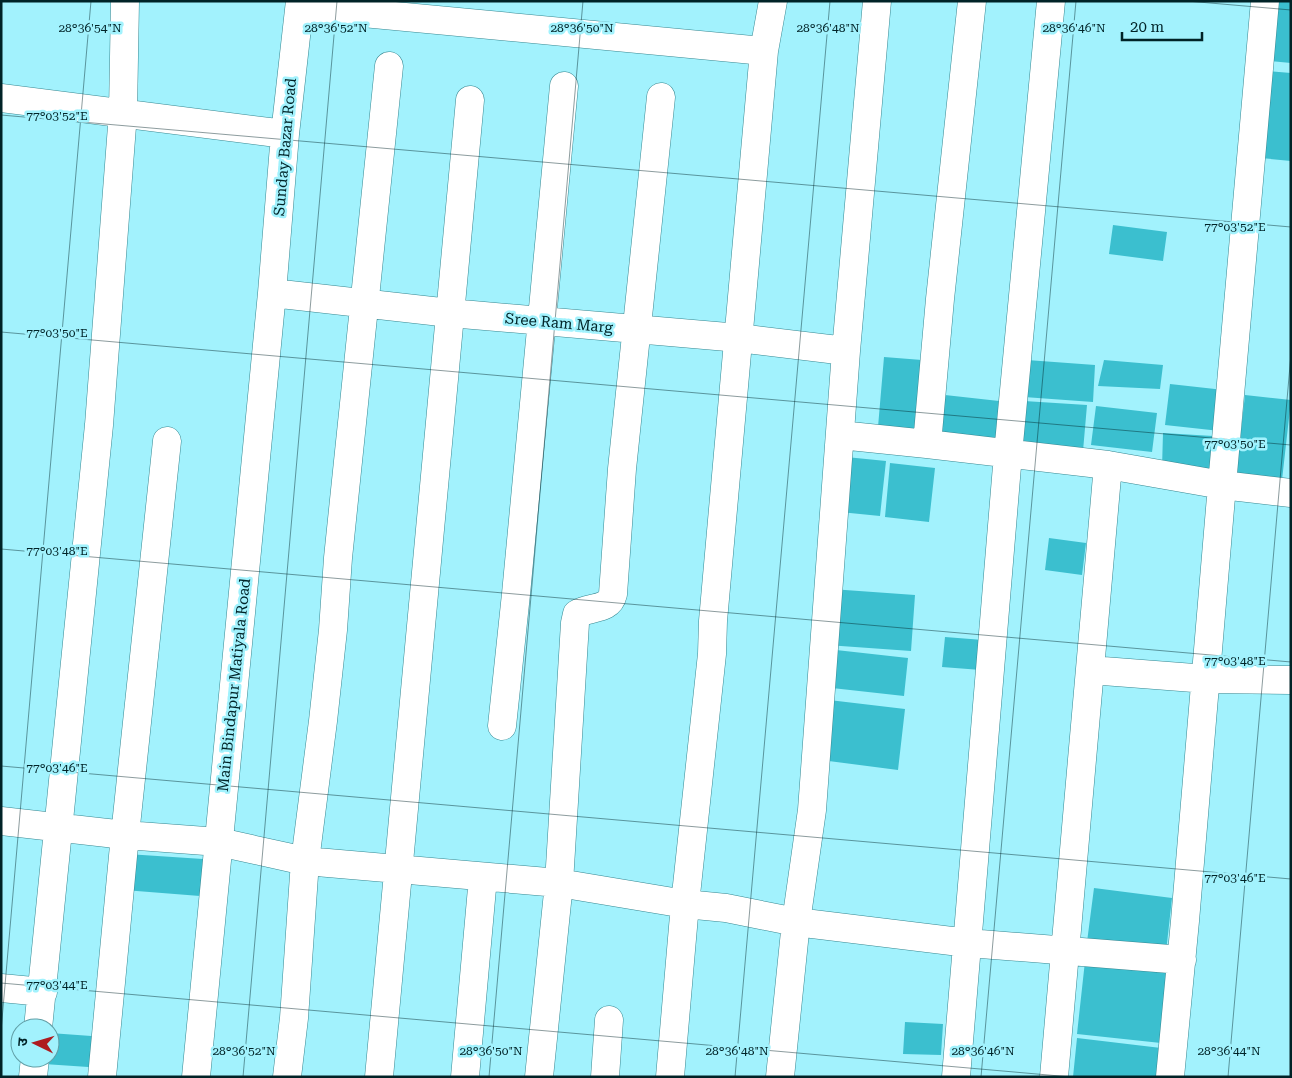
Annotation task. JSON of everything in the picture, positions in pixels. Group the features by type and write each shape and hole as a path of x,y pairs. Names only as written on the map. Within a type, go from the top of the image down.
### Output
{"street":[{"path":"39,1018 99,425 123,113 125,1"},
{"path":"670,1077 685,904 712,654 713,621 764,51 773,1"},
{"path":"780,1077 796,922 812,810 846,351 877,1"},
{"path":"927,444 941,289 972,1"},
{"path":"956,1077 1008,454 1051,1"},
{"path":"1170,1077 1182,960 1265,1"},
{"path":"300,4 764,51"},
{"name":"Sunday Bazar Road","path":"272,293 285,134 300,4"},
{"path":"287,1077 294,1018 305,861 333,630 338,558 389,66"},
{"path":"502,726 564,86"},
{"path":"539,1077 559,883 575,623 577,614 584,610 606,606 612,600 613,594 622,469 660,97"},
{"path":"1,98 285,134"},
{"path":"379,1077 470,100"},
{"name":"Sree Ram Marg","path":"272,293 450,313 739,338 846,351"},
{"name":"Main Bindapur Matiyala Road","path":"196,1077 272,293"},
{"path":"840,435 1108,464 1222,485 1291,493"},
{"path":"102,1077 125,835 167,441"},
{"path":"1054,1077 1108,464"},
{"path":"1090,670 1206,679 1291,680"},
{"path":"1,821 125,835 219,842 305,861 559,883 685,904 726,908 796,922 968,943 1182,960"},
{"path":"465,1077 483,876"},
{"path":"1,988 43,992"},
{"path":"606,1077 609,1020"}],"building":[{"path":"1276,1 1291,1 1291,63 1270,61"},
{"path":"1268,71 1291,73 1291,161 1261,158"},
{"path":"1113,225 1167,232 1163,261 1109,254"},
{"path":"884,357 922,360 916,430 878,427"},
{"path":"1027,360 1095,365 1093,402 1024,397"},
{"path":"1104,360 1163,365 1160,389 1098,386"},
{"path":"1170,384 1224,390 1220,431 1165,425"},
{"path":"945,395 1008,402 1003,450 940,443"},
{"path":"1245,395 1291,400 1282,480 1236,475"},
{"path":"1024,401 1087,405 1083,451 1021,444"},
{"path":"1096,406 1157,413 1152,452 1091,445"},
{"path":"1163,433 1213,436 1211,471 1162,468"},
{"path":"846,457 886,461 880,516 840,512"},
{"path":"890,463 935,468 929,522 885,517"},
{"path":"1049,538 1086,543 1082,575 1045,570"},
{"path":"831,589 915,595 911,651 827,645"},
{"path":"945,637 983,640 981,670 942,667"},
{"path":"827,649 908,658 904,696 823,687"},
{"path":"829,700 905,709 898,770 821,760"},
{"path":"127,854 203,859 200,896 124,890"},
{"path":"1094,888 1172,898 1166,952 1087,942"},
{"path":"1086,952 1170,959 1161,1043 1077,1034"},
{"path":"905,1022 943,1024 941,1055 903,1054"},
{"path":"60,1034 105,1037 103,1068 60,1065"},
{"path":"1077,1038 1161,1048 1158,1077 1073,1077"}]}
